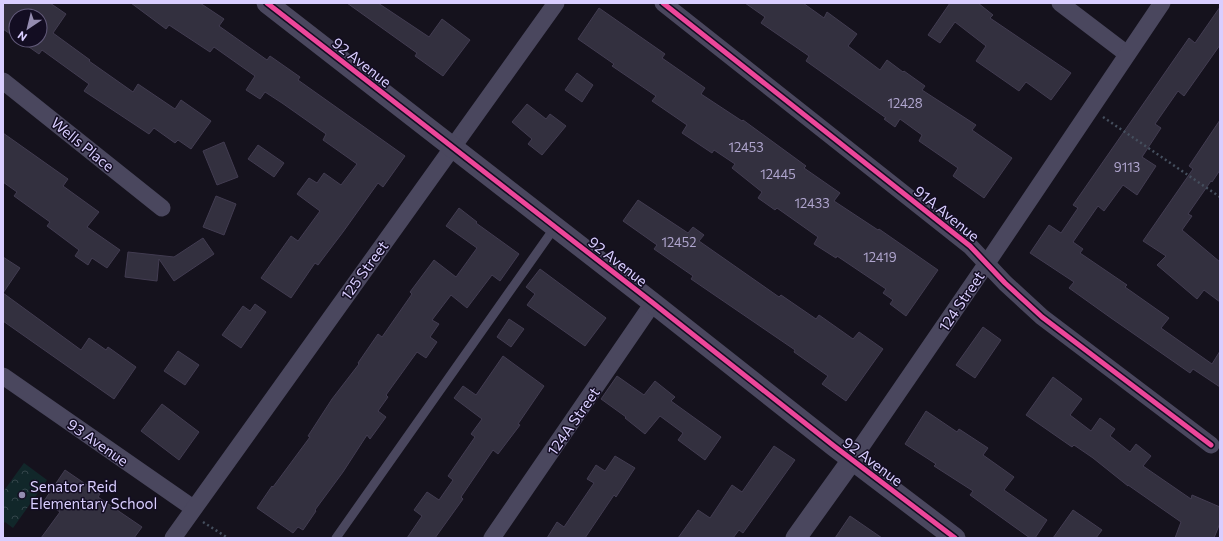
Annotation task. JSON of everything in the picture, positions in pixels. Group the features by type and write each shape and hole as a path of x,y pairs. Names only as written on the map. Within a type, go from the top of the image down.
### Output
{"street":[{"name":"92 Avenue","path":"267,3 653,303 852,460 955,538"},
{"name":"125 Street","path":"173,538 197,514 452,147 556,3"},
{"name":"91A Avenue","path":"663,3 964,241 1005,283 1042,317 1211,445"},
{"path":"1060,3 1126,54"},
{"name":"124 Street","path":"796,538 852,460 987,263 1126,54 1162,3"},
{"name":"Wells Place","path":"3,81 162,208"},
{"name":"124A Street","path":"492,538 653,303"},
{"name":"93 Avenue","path":"3,376 197,514"}],"lane":[{"path":"336,538 555,227"}],"path":[{"path":"1101,115 1220,197"},
{"path":"197,514 228,538"}],"green space":[{"path":"24,463 47,480 13,528 5,522 3,524 3,492"}],"building":[{"path":"3,3 50,3 66,14 53,33 90,60 89,61 133,92 138,84 175,109 181,100 211,121 191,149 178,140 175,143 154,128 149,134 84,91 89,84 42,50 39,54 30,48 48,48 48,8 8,8 8,32 3,29"},
{"path":"131,3 200,3 224,19 219,26 267,60 270,56 300,77 298,80 405,156 383,187 378,183 318,265 315,263 291,298 261,278 291,236 298,241 320,211 297,194 309,178 317,183 324,173 341,185 357,164 323,140 326,134 282,103 265,92 260,99 246,90 255,76 214,47 210,52 169,25 166,29"},
{"path":"347,3 378,3 429,37 442,19 470,40 443,76 415,56 417,53"},
{"path":"745,3 803,3 824,18 827,12 857,34 848,46 880,70 887,60 903,72 904,71 925,86 922,90 976,125 972,130 1012,158 984,198 953,176 958,168 919,141 922,135 900,119 895,127 884,119 886,118 806,61 809,56 761,23 765,17"},
{"path":"950,3 978,3 993,15 990,18 1071,73 1051,100 1026,82 1019,91 976,61 986,46 955,22 940,43 928,35"},
{"path":"1220,7 1220,45 1184,96 1178,91 1155,124 1161,128 1142,157 1156,166 1137,195 1123,185 1104,211 1098,206 1073,242 1083,249 1080,253 1127,285 1125,287 1169,318 1161,328 1212,364 1220,351 1220,387 1193,369 1190,373 1111,318 1069,288 1074,282 1030,253 1049,225 1061,233 1078,208 1073,205 1189,38 1195,43"},
{"path":"599,8 665,54 662,58 705,88 701,94 742,121 743,120 806,166 804,168 840,193 834,201 878,230 879,229 938,270 906,316 890,304 893,300 883,293 886,289 837,256 836,258 814,244 818,237 777,208 775,210 758,198 762,192 732,168 735,164 714,150 712,153 682,133 687,125 652,101 656,96 612,66 614,64 578,39"},
{"path":"577,73 593,85 582,102 565,90"},
{"path":"527,104 546,119 550,114 566,126 542,155 528,144 532,139 512,122"},
{"path":"1220,120 1220,170 1188,214 1192,216 1182,230 1220,262 1220,302 1204,290 1197,299 1157,265 1166,256 1143,241 1193,169 1189,166"},
{"path":"3,133 68,179 63,186 99,212 87,227 120,250 107,268 92,258 88,265 75,256 79,250 47,226 50,222 14,196 17,192 3,182"},
{"path":"224,142 238,177 217,185 203,151"},
{"path":"258,145 284,163 274,177 248,159"},
{"path":"216,196 236,204 224,235 203,227"},
{"path":"638,200 688,233 693,227 704,235 699,241 779,297 781,295 816,319 819,315 853,339 859,332 883,349 846,401 822,384 828,376 794,352 795,350 691,279 693,276 654,249 657,245 623,221"},
{"path":"459,208 477,222 476,223 519,254 500,281 492,275 467,308 451,295 432,320 439,324 430,337 437,342 426,358 417,352 386,395 388,397 378,411 386,417 370,439 367,435 343,472 315,510 316,511 303,530 298,527 293,533 257,508 310,437 308,436 332,399 359,364 358,363 378,334 382,337 412,294 410,292 434,260 456,277 477,248 446,226"},
{"path":"203,238 214,254 174,281 159,259 157,281 125,277 128,252 174,257"},
{"path":"3,257 20,268 3,293"},
{"path":"540,269 606,318 585,346 527,305 535,294 526,287"},
{"path":"3,293 81,350 89,338 106,350 108,347 136,367 114,399 3,321"},
{"path":"255,304 266,312 241,348 222,335 243,306 250,311"},
{"path":"509,319 524,329 511,347 497,337"},
{"path":"983,327 1001,340 975,378 956,365"},
{"path":"178,351 199,365 185,385 164,371"},
{"path":"503,356 544,386 518,424 520,425 498,454 493,450 461,497 463,499 435,538 407,538 422,516 414,510 427,492 439,500 453,480 448,476 475,437 471,434 482,419 454,398 463,386 476,395"},
{"path":"617,376 644,395 655,381 675,397 671,401 721,437 705,460 678,440 683,433 660,416 645,434 625,418 626,417 601,399"},
{"path":"1053,377 1082,399 1070,415 1091,431 1100,418 1115,429 1110,436 1130,452 1136,444 1151,456 1143,466 1191,499 1192,495 1220,507 1220,523 1214,538 1175,538 1181,522 1128,486 1093,458 1074,445 1072,447 1026,415"},
{"path":"162,404 199,432 179,460 141,431"},
{"path":"926,411 957,432 959,429 988,448 983,455 1014,477 1004,490 1047,520 1035,538 1030,538 970,495 973,491 934,466 936,464 905,444"},
{"path":"774,446 795,460 743,533 739,530 733,538 678,538 698,510 710,518 732,485 742,492"},
{"path":"615,456 635,468 616,497 614,495 585,538 547,538 557,522 564,527 594,483 587,479 596,465 605,471"},
{"path":"65,470 100,494 98,497 142,527 134,538 41,538 60,512 44,501"},
{"path":"1073,510 1102,530 1096,538 1053,538"},
{"path":"850,516 882,538 835,538"}],"cycle path":[{"path":"267,3 653,303 834,446 955,538"},
{"path":"663,3 970,246 1005,283 1042,317 1211,445"}],"place":[{"name":"Senator Reid Elementary School","path":"22,495"}]}
